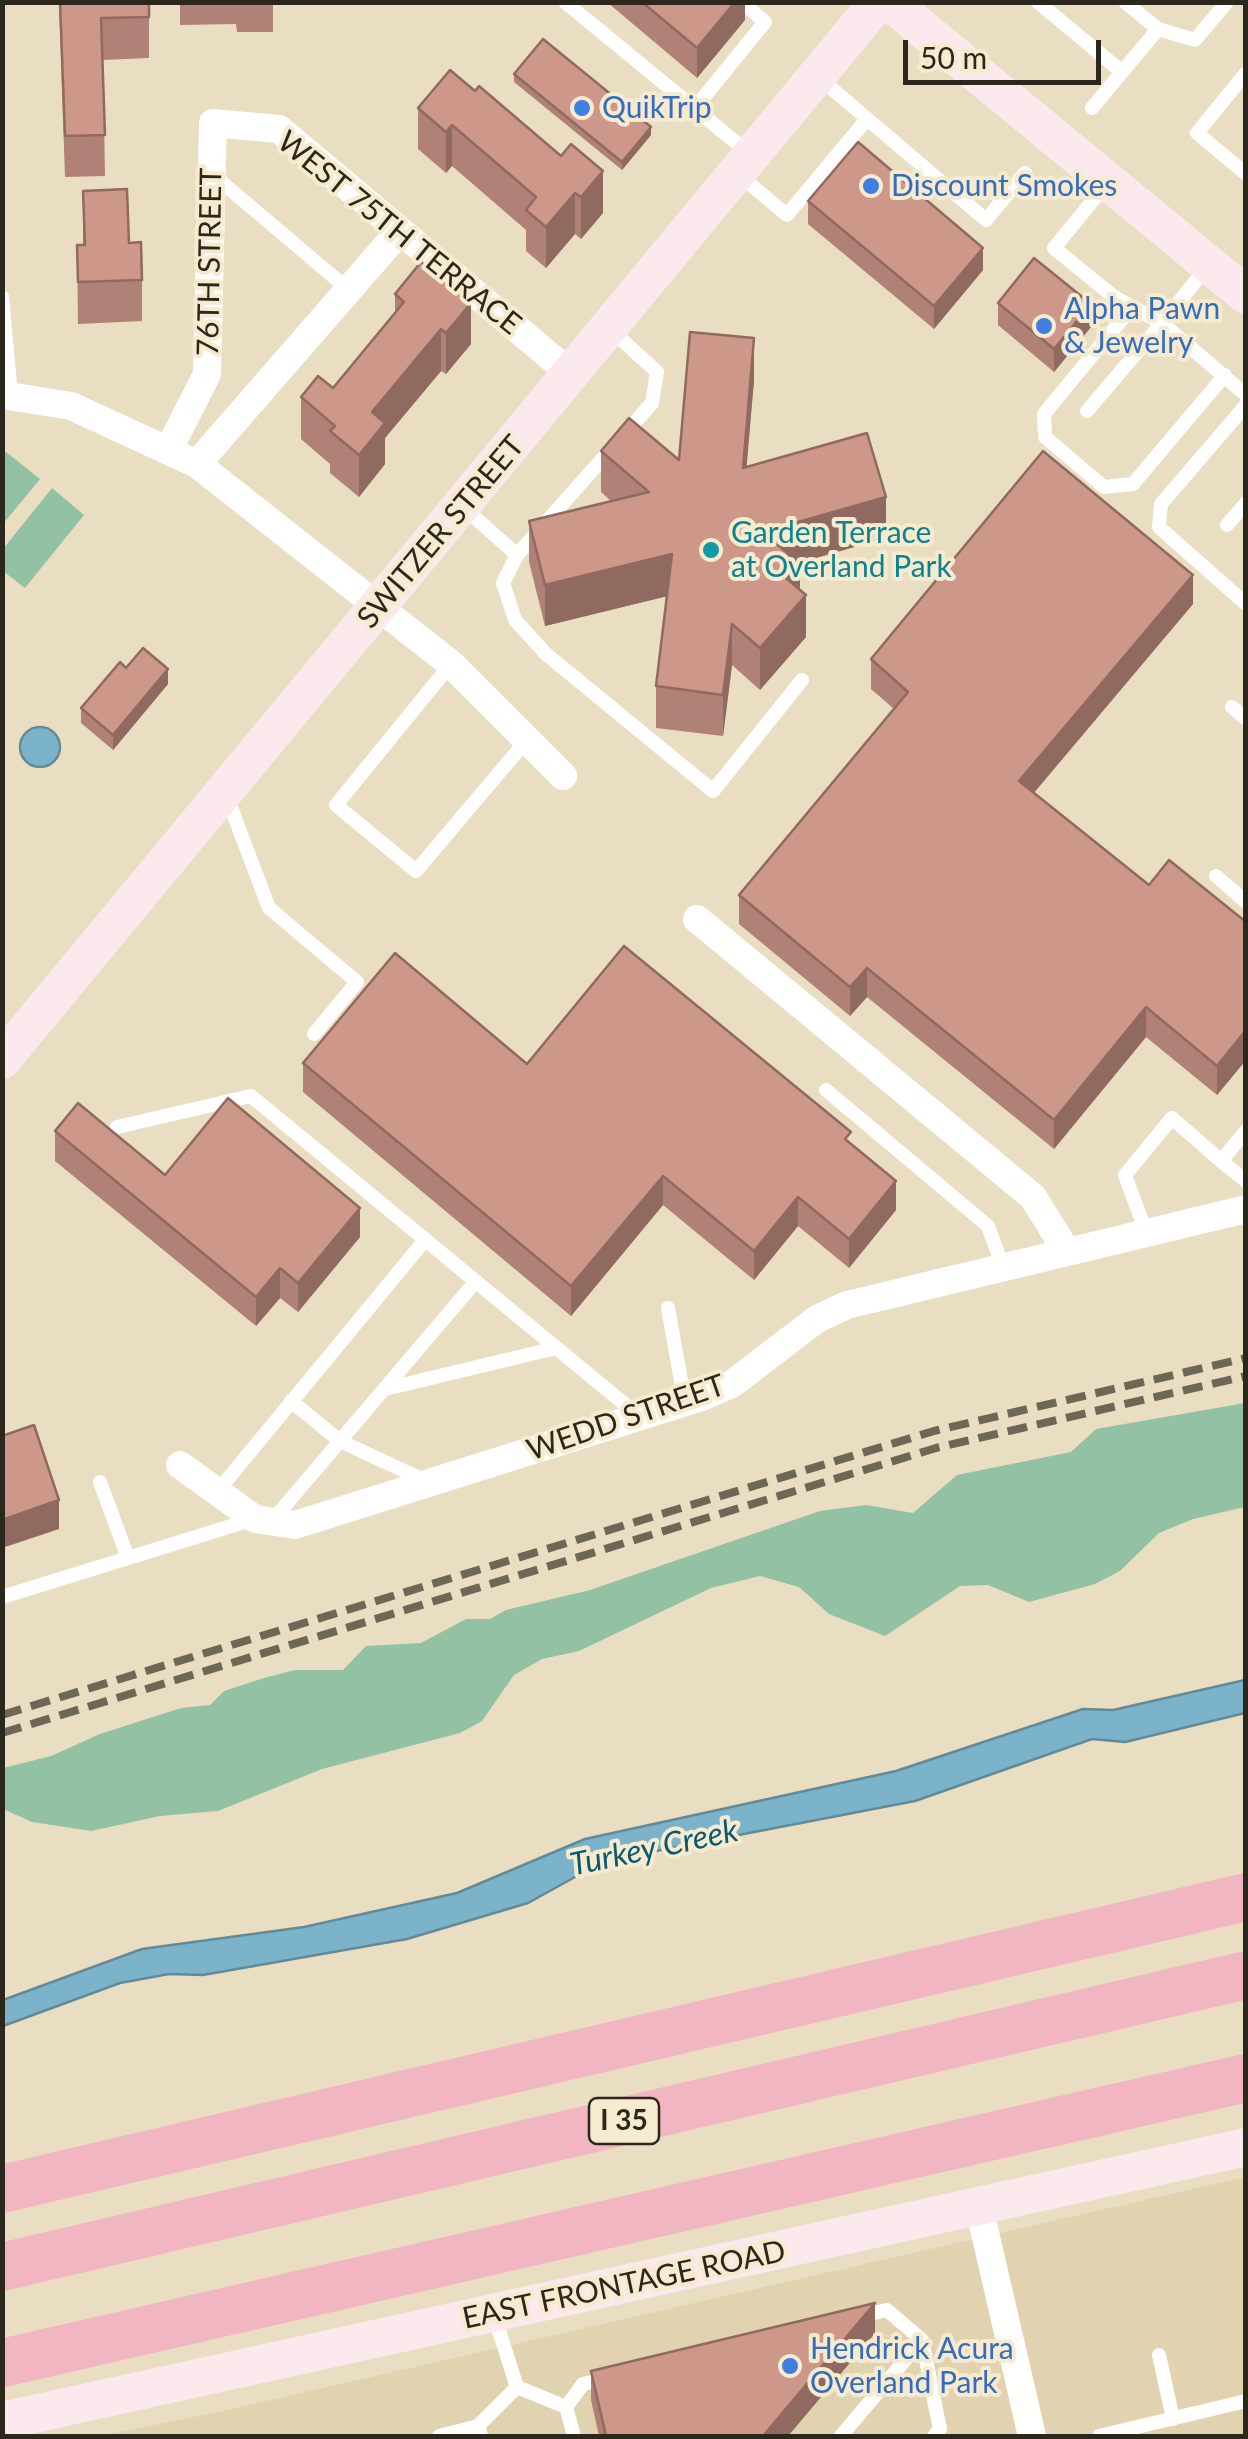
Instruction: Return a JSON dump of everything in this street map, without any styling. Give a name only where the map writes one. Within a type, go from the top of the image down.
[{"type":"highway","points":[[2,2189],[1246,1897]]},
{"type":"highway","name":"I 35","points":[[2,2267],[1246,1975]]},
{"type":"highway","points":[[2,2363],[1246,2078]]},
{"type":"street","name":"SWITZER STREET","points":[[2,1060],[878,2]]},
{"type":"street","points":[[890,2],[1246,295]]},
{"type":"street","name":"76TH STREET","points":[[168,451],[208,374],[213,123]]},
{"type":"street","name":"WEST 75TH TERRACE","points":[[213,123],[280,129],[398,233],[572,374]]},
{"type":"street","points":[[196,464],[398,233]]},
{"type":"street","points":[[7,396],[71,406],[196,464],[451,664],[564,776]]},
{"type":"street","points":[[696,919],[1034,1197],[1067,1252]]},
{"type":"street","name":"WEDD STREET","points":[[263,1520],[308,1521],[686,1403],[732,1384],[817,1320],[847,1305],[1246,1208]]},
{"type":"street","points":[[180,1465],[263,1520]]},
{"type":"street","name":"EAST FRONTAGE ROAD","points":[[21,2424],[1246,2147]]},
{"type":"street","points":[[979,2207],[1032,2436]]},
{"type":"lane","points":[[565,2],[694,109],[787,215],[867,119]]},
{"type":"lane","points":[[694,109],[765,22],[742,2]]},
{"type":"lane","points":[[1038,2],[1122,72]]},
{"type":"lane","points":[[1125,2],[1158,30],[1195,40],[1227,2]]},
{"type":"lane","points":[[1092,108],[1158,30]]},
{"type":"lane","points":[[1246,73],[1197,133],[1246,174]]},
{"type":"lane","points":[[816,76],[986,220],[1024,173]]},
{"type":"lane","points":[[212,174],[349,290]]},
{"type":"lane","points":[[1108,182],[1054,248],[1132,307],[1162,323],[1246,394]]},
{"type":"lane","points":[[1087,412],[1209,265]]},
{"type":"lane","points":[[2,297],[7,396]]},
{"type":"lane","points":[[1132,307],[1044,414],[1045,436],[1104,487],[1133,484],[1225,375]]},
{"type":"lane","points":[[610,328],[657,372],[652,403],[518,555],[504,583],[515,620],[546,654],[713,791],[802,680]]},
{"type":"lane","points":[[1246,404],[1162,504],[1159,527],[1246,604]]},
{"type":"lane","points":[[1227,525],[1246,503]]},
{"type":"lane","points":[[462,506],[518,555]]},
{"type":"lane","points":[[451,664],[336,805],[416,871],[526,741]]},
{"type":"lane","points":[[1232,708],[1246,719]]},
{"type":"lane","points":[[226,792],[269,908],[357,982],[314,1034]]},
{"type":"lane","points":[[1216,876],[1246,902]]},
{"type":"lane","points":[[826,1090],[988,1226],[1003,1267]]},
{"type":"lane","points":[[118,1127],[251,1096],[640,1417]]},
{"type":"lane","points":[[1146,1232],[1125,1174],[1172,1118],[1246,1181]]},
{"type":"lane","points":[[1221,1160],[1246,1131]]},
{"type":"lane","points":[[217,1492],[425,1240]]},
{"type":"lane","points":[[2,1597],[263,1520],[340,1441],[476,1281]]},
{"type":"lane","points":[[668,1308],[686,1403]]},
{"type":"lane","points":[[384,1389],[556,1348]]},
{"type":"lane","points":[[291,1401],[340,1441],[428,1483]]},
{"type":"lane","points":[[100,1482],[128,1558]]},
{"type":"lane","points":[[849,2319],[888,2310],[922,2340],[941,2434]]},
{"type":"lane","points":[[494,2314],[517,2387],[566,2408]]},
{"type":"lane","points":[[841,2436],[922,2340]]},
{"type":"lane","points":[[1159,2354],[1173,2418]]},
{"type":"lane","points":[[566,2408],[583,2384],[621,2375]]},
{"type":"lane","points":[[439,2436],[480,2431],[517,2387]]},
{"type":"lane","points":[[1099,2436],[1246,2401]]},
{"type":"lane","points":[[566,2408],[574,2436]]},
{"type":"shaded area","points":[[1245,2177],[1245,2436],[100,2436],[218,2412]]},
{"type":"green space","points":[[6,452],[40,479],[3,524],[2,456]]},
{"type":"green space","points":[[52,488],[84,515],[25,588],[3,571],[3,549]]},
{"type":"green space","points":[[1245,1403],[1245,1507],[1193,1519],[1159,1533],[1120,1571],[1095,1584],[1029,1602],[988,1585],[960,1586],[885,1636],[829,1614],[799,1587],[760,1576],[711,1588],[579,1651],[542,1659],[514,1675],[482,1721],[460,1733],[322,1769],[218,1811],[160,1816],[91,1831],[32,1822],[3,1809],[3,1768],[51,1756],[100,1734],[181,1708],[210,1705],[224,1691],[295,1670],[343,1670],[366,1646],[421,1643],[466,1619],[490,1619],[506,1610],[590,1590],[820,1511],[866,1505],[913,1513],[957,1475],[1071,1452],[1096,1429]]},
{"type":"water","points":[[40,727],[54,733],[60,747],[54,761],[40,767],[26,761],[20,747],[26,733]]},
{"type":"water","name":"Turkey Creek","points":[[1245,1680],[1245,1713],[1125,1742],[1092,1739],[915,1801],[604,1861],[528,1903],[407,1939],[203,1975],[169,1974],[120,1983],[3,2026],[3,2000],[142,1949],[304,1927],[457,1893],[585,1839],[896,1771],[1083,1709],[1113,1710]]},
{"type":"building","points":[[60,2],[149,2],[149,17],[101,18],[105,135],[65,136]]},
{"type":"building","points":[[642,2],[735,2],[697,48]]},
{"type":"building","name":"QuikTrip","points":[[543,39],[651,127],[622,162],[514,74]]},
{"type":"building","points":[[450,70],[475,91],[479,86],[561,156],[571,144],[603,171],[581,197],[575,193],[546,227],[526,210],[536,197],[452,125],[446,132],[418,108]]},
{"type":"building","points":[[858,142],[983,248],[934,306],[808,201]]},
{"type":"building","points":[[127,189],[129,243],[141,242],[142,280],[78,282],[77,245],[85,245],[83,191]]},
{"type":"building","points":[[1034,258],[1091,304],[1054,349],[998,303]]},
{"type":"building","points":[[421,262],[471,303],[446,333],[441,329],[372,412],[385,423],[359,455],[330,431],[335,426],[301,397],[318,376],[333,388],[404,302],[395,294]]},
{"type":"building","name":"Garden Terrace at Overland Park","points":[[690,332],[754,338],[743,468],[867,433],[886,497],[763,532],[800,564],[787,579],[806,595],[760,648],[732,624],[723,695],[656,686],[672,554],[545,585],[529,521],[649,492],[601,451],[629,418],[679,460]]},
{"type":"building","points":[[1043,451],[1193,575],[1019,781],[1149,885],[1169,860],[1246,922],[1246,1030],[1217,1066],[1146,1007],[1054,1120],[867,968],[850,987],[739,895],[908,692],[871,659]]},
{"type":"building","points":[[143,648],[168,669],[113,735],[81,708],[120,662],[126,668]]},
{"type":"building","points":[[624,946],[851,1132],[845,1139],[896,1181],[849,1239],[798,1197],[754,1251],[663,1176],[571,1286],[303,1063],[395,953],[527,1064]]},
{"type":"building","points":[[228,1098],[360,1208],[298,1283],[280,1268],[256,1297],[55,1131],[78,1103],[165,1175]]},
{"type":"building","points":[[34,1425],[59,1500],[2,1520],[2,1436]]},
{"type":"building","name":"Hendrick Acura Overland Park","points":[[875,2303],[763,2436],[606,2436],[591,2371]]},
{"type":"railway","points":[[2,1715],[934,1431],[1246,1358]]},
{"type":"railway","points":[[2,1733],[936,1448],[1246,1376]]},
{"type":"place","name":"QuikTrip","points":[[582,108]]},
{"type":"place","name":"Discount Smokes","points":[[871,186]]},
{"type":"place","name":"Alpha Pawn & Jewelry","points":[[1044,326]]},
{"type":"place","name":"Garden Terrace at Overland Park","points":[[711,550]]},
{"type":"place","name":"Hendrick Acura Overland Park","points":[[790,2366]]}]
